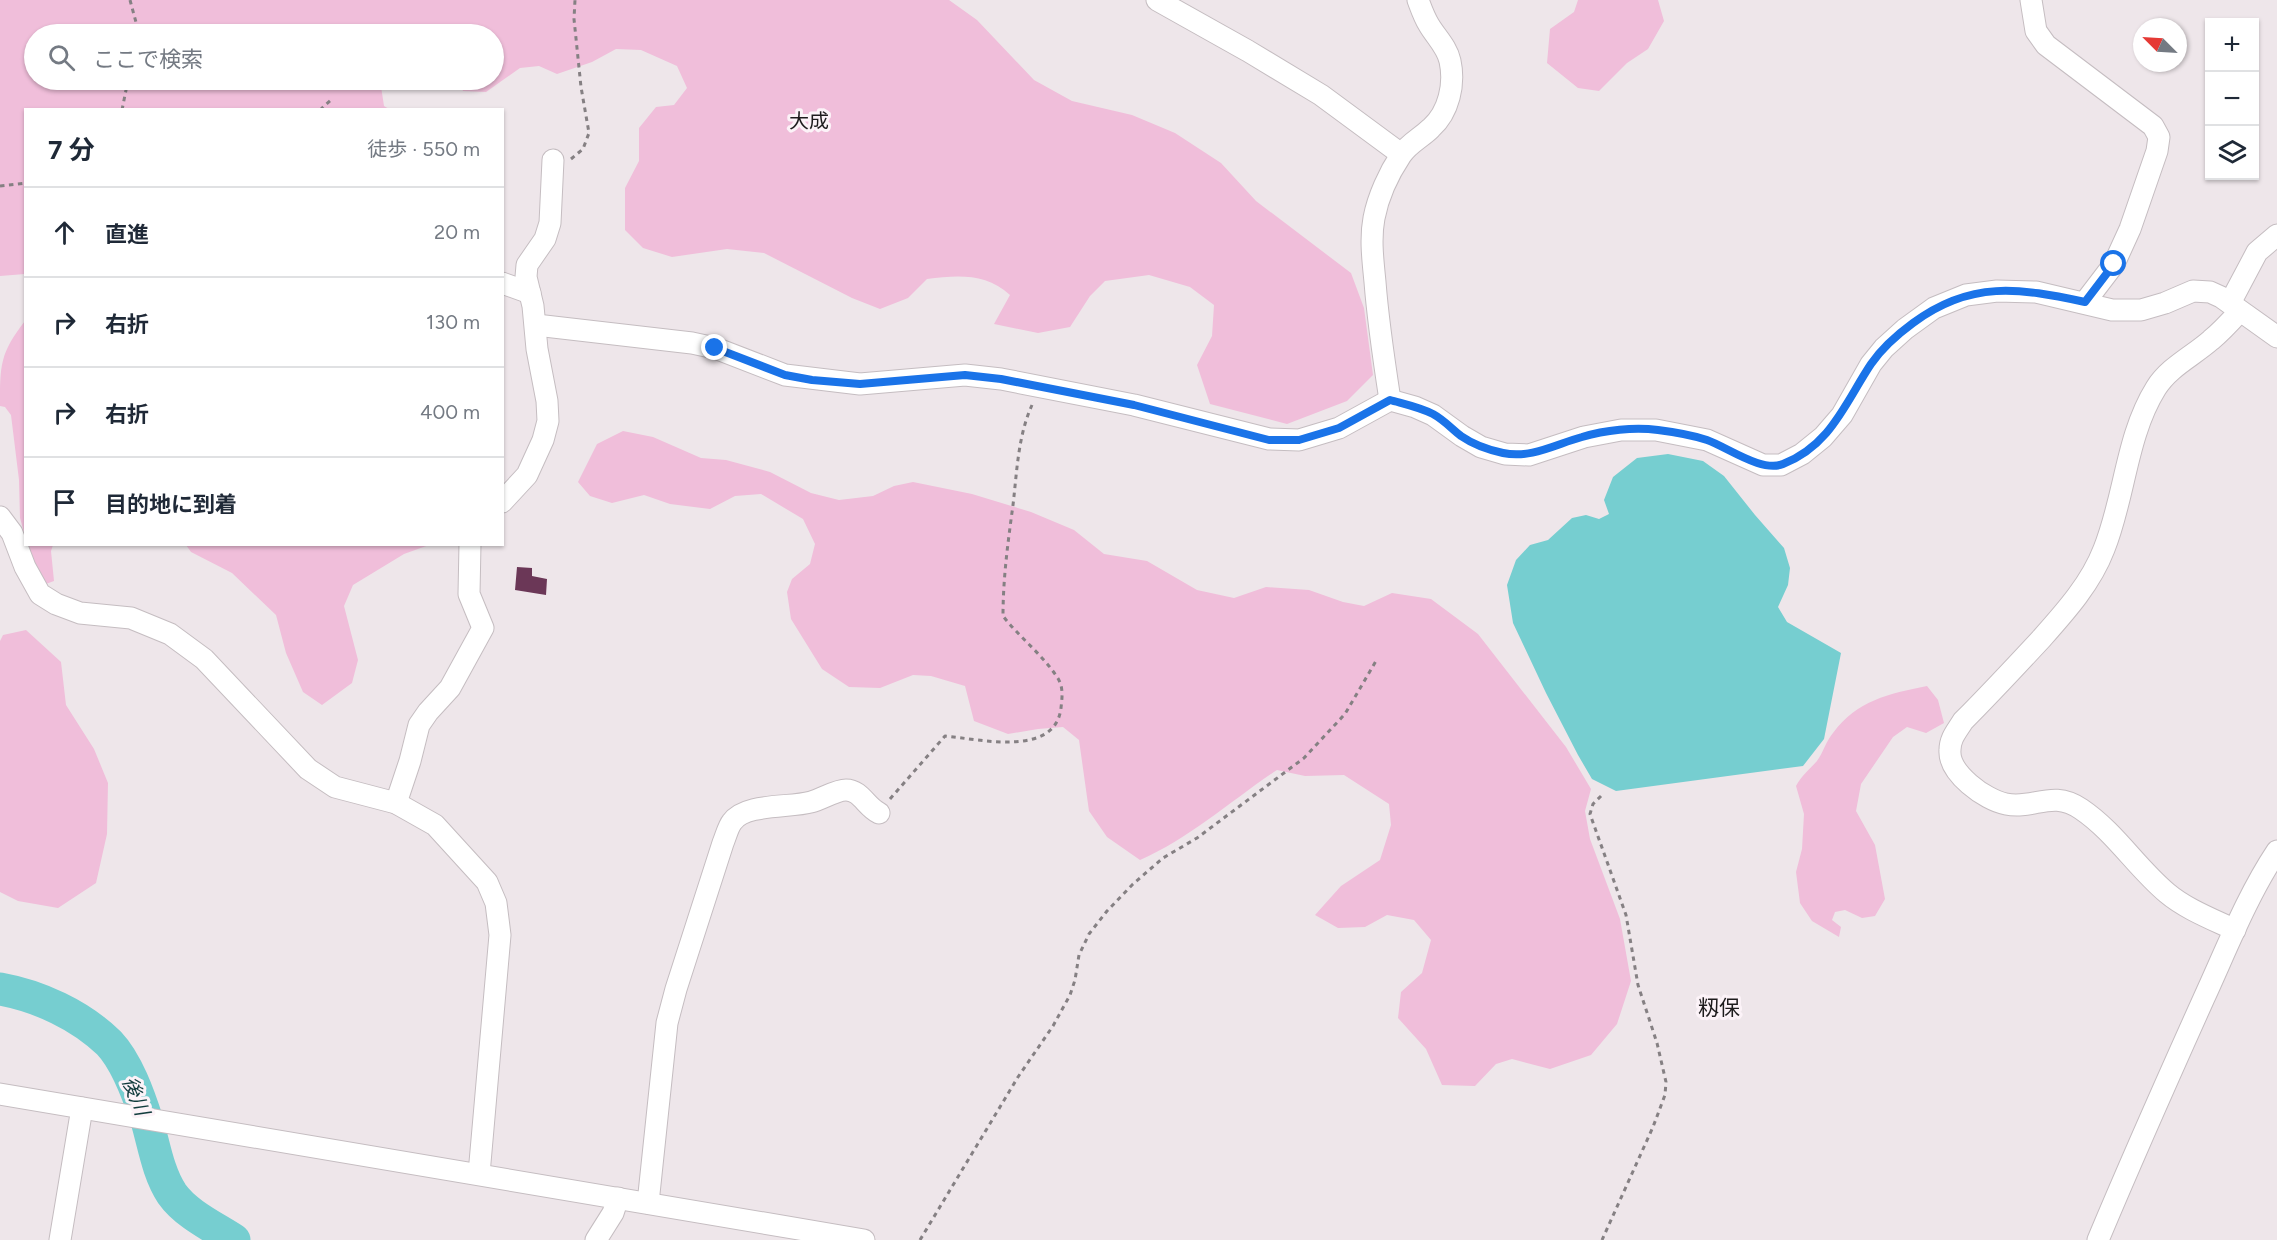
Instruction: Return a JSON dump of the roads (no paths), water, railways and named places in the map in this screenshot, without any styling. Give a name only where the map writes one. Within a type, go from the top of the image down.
[{"type":"street","points":[[1157,0],[1321,95],[1401,154]]},
{"type":"street","points":[[1390,400],[1380,334],[1372,234],[1374,216],[1381,194],[1401,154],[1442,116],[1448,102],[1451,76],[1446,50],[1428,24],[1418,0]]},
{"type":"street","points":[[2031,0],[2036,31],[2046,45],[2153,126],[2159,137],[2157,151],[2130,229],[2114,264],[2085,302]]},
{"type":"street","points":[[504,500],[527,475],[543,440],[548,421],[548,401],[537,350],[536,325],[526,277],[527,265],[545,239],[550,223],[553,160]]},
{"type":"street","points":[[2235,930],[2185,906],[2166,892],[2096,819],[2078,807],[2062,800],[2047,799],[2020,805],[2005,804],[1975,790],[1966,782],[1953,764],[1949,752],[1952,737],[1963,721],[2066,611],[2090,579],[2104,551],[2137,434],[2156,388],[2166,375],[2211,340],[2235,307],[2258,252],[2277,235]]},
{"type":"street","points":[[504,284],[530,293]]},
{"type":"street","points":[[536,325],[692,343],[715,348],[785,375],[812,380],[860,384],[965,375],[1001,379],[1134,405],[1269,440],[1299,440],[1339,428],[1390,400],[1433,414],[1461,436],[1481,447],[1505,454],[1529,455],[1584,436],[1621,430],[1656,430],[1707,440],[1763,465],[1781,465],[1823,437],[1842,415],[1871,364],[1884,348],[1934,308],[1966,295],[1996,291],[2036,292],[2112,310],[2141,310],[2193,291],[2210,292],[2277,337]]},
{"type":"street","points":[[0,517],[12,533],[25,567],[40,594],[57,604],[81,613],[131,618],[170,634],[204,659],[309,769],[335,786],[396,803],[435,825],[487,882],[496,903],[500,935],[479,1174]]},
{"type":"street","points":[[396,803],[419,725],[450,688],[483,628],[469,594],[470,546]]},
{"type":"street","points":[[648,1203],[667,1023],[720,854],[733,820],[753,808],[776,808],[810,802],[846,790],[860,795],[869,808],[879,813]]},
{"type":"street","points":[[2098,1240],[2235,930],[2263,872],[2277,851]]},
{"type":"street","points":[[0,1094],[864,1240]]},
{"type":"street","points":[[60,1240],[82,1108]]},
{"type":"street","points":[[596,1240],[613,1212],[618,1198]]},
{"type":"water","points":[[1668,454],[1703,461],[1724,476],[1784,548],[1790,568],[1788,585],[1778,607],[1787,622],[1841,653],[1824,739],[1803,766],[1616,791],[1592,779],[1578,755],[1513,623],[1507,585],[1516,560],[1530,545],[1548,540],[1572,518],[1586,515],[1599,519],[1609,514],[1604,500],[1613,477],[1637,458]]},
{"type":"waterway","name":"後川","points":[[0,989],[29,996],[58,1008],[72,1015],[109,1043],[127,1069],[136,1090],[160,1168],[172,1194],[192,1214],[234,1240]]},
{"type":"district","name":"大成","points":[[809,121]]},
{"type":"district","name":"籾保","points":[[1719,1007]]}]
